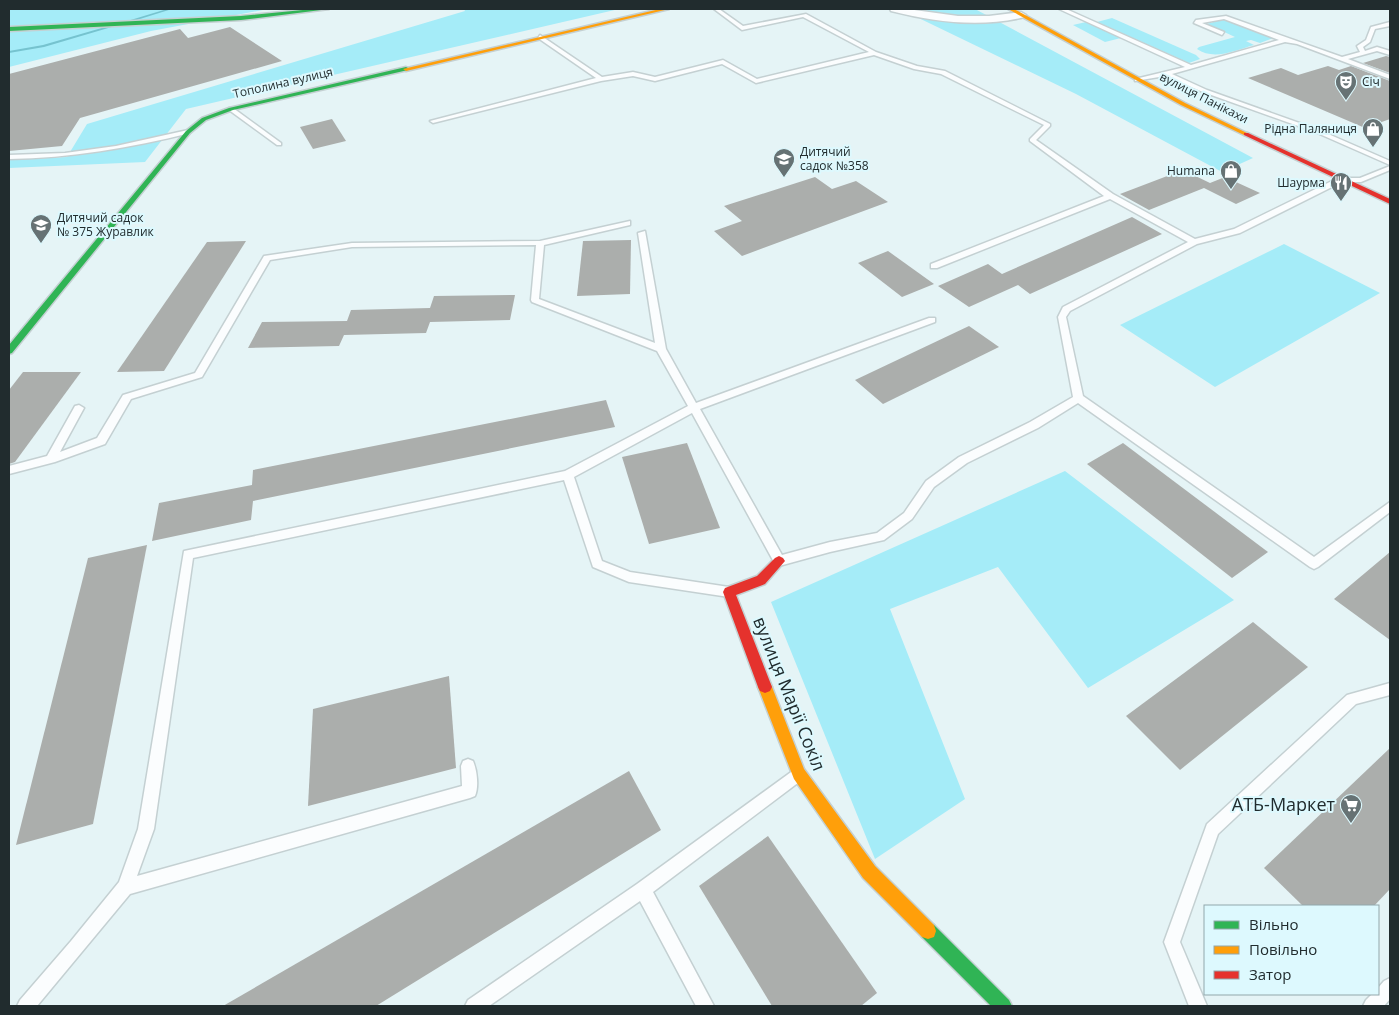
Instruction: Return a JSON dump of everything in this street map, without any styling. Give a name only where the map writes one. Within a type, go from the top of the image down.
[{"type":"street","points":[[9,23],[311,9]]},
{"type":"street","points":[[9,29],[214,20],[326,9]]},
{"type":"street","name":"Тополина вулиця","points":[[9,350],[188,132],[204,119],[232,109],[666,9]]},
{"type":"street","points":[[895,9],[943,18],[997,19],[1021,15]]},
{"type":"street","name":"вулиця Панікахи","points":[[1011,9],[1137,80],[1230,127],[1390,202]]},
{"type":"street","points":[[729,592],[761,580],[780,561]]},
{"type":"street","name":"вулиця Марії Сокіл","points":[[729,592],[798,774],[869,872],[1003,1006]]},
{"type":"lane","points":[[716,9],[742,28],[804,15],[874,53],[916,68],[943,72],[1048,125],[1032,140],[1110,196],[1194,242]]},
{"type":"lane","points":[[1062,9],[1190,67]]},
{"type":"lane","points":[[1222,33],[1196,22],[1224,17],[1390,77]]},
{"type":"lane","points":[[1363,52],[1360,46],[1368,41],[1373,28],[1390,24]]},
{"type":"lane","points":[[540,37],[601,80]]},
{"type":"lane","points":[[1137,80],[1166,74],[1285,40]]},
{"type":"lane","points":[[1342,59],[1377,49],[1390,54]]},
{"type":"lane","points":[[433,121],[633,74],[655,79],[723,62],[756,81],[874,53]]},
{"type":"lane","points":[[1342,59],[1348,68],[1390,84]]},
{"type":"lane","points":[[1166,74],[1205,91],[1276,116],[1390,163]]},
{"type":"lane","points":[[232,109],[279,144]]},
{"type":"lane","points":[[9,157],[65,155],[116,148],[188,132]]},
{"type":"lane","points":[[1390,168],[1361,180],[1341,180],[1237,231],[1194,242],[1066,309],[1062,317],[1078,398],[1314,564],[1390,506]]},
{"type":"lane","points":[[934,266],[1110,196]]},
{"type":"lane","points":[[9,470],[51,460],[101,441],[127,397],[199,375],[267,258],[352,245],[540,242],[627,223]]},
{"type":"lane","points":[[642,233],[661,349],[780,561],[830,547],[880,538],[908,516],[930,484],[956,465],[1034,425],[1078,398]]},
{"type":"lane","points":[[540,242],[535,300],[661,349]]},
{"type":"lane","points":[[26,1006],[125,887],[146,829],[188,554],[568,475],[693,408],[932,320]]},
{"type":"lane","points":[[51,460],[79,408]]},
{"type":"lane","points":[[568,475],[597,564],[629,577],[729,592]]},
{"type":"lane","points":[[1198,1006],[1172,942],[1212,829],[1352,699],[1390,689]]},
{"type":"lane","points":[[125,887],[470,791],[468,766]]},
{"type":"lane","points":[[474,1006],[643,890],[798,774]]},
{"type":"lane","points":[[643,890],[705,1006]]},
{"type":"lane","points":[[1372,1006],[1390,987]]},
{"type":"shaded area","points":[[9,9],[268,9],[151,31],[9,67]]},
{"type":"shaded area","points":[[464,9],[619,9],[186,109],[145,162],[9,168],[9,160],[67,157],[87,124],[465,11]]},
{"type":"shaded area","points":[[900,9],[975,9],[1253,158],[1222,172],[1076,94]]},
{"type":"shaded area","points":[[1112,18],[1196,55],[1200,59],[1189,63],[1097,22]]},
{"type":"shaded area","points":[[1228,20],[1273,38],[1260,43],[1251,40],[1246,41],[1254,45],[1233,52],[1211,54],[1197,49],[1235,37],[1207,24]]},
{"type":"shaded area","points":[[1086,22],[1121,38],[1105,42],[1073,25]]},
{"type":"shaded area","points":[[1284,244],[1380,293],[1215,387],[1120,325]]},
{"type":"shaded area","points":[[1065,471],[1234,600],[1088,688],[998,567],[890,609],[965,799],[875,859],[771,602]]},
{"type":"building","points":[[230,27],[282,61],[80,118],[62,146],[9,151],[9,74],[180,29],[188,38]]},
{"type":"building","points":[[1386,56],[1390,57],[1390,73],[1363,63]]},
{"type":"building","name":"Січ","points":[[1328,66],[1339,70],[1351,66],[1390,81],[1390,119],[1365,128],[1248,78],[1281,68],[1298,75]]},
{"type":"building","points":[[332,119],[346,141],[313,149],[300,127]]},
{"type":"building","points":[[1183,170],[1210,183],[1225,177],[1260,193],[1236,204],[1204,188],[1149,210],[1120,194]]},
{"type":"building","points":[[815,177],[832,189],[856,181],[888,202],[742,256],[714,231],[742,221],[724,206]]},
{"type":"building","points":[[1132,217],[1162,234],[1030,294],[1018,285],[969,307],[938,286],[988,264],[1002,274]]},
{"type":"building","points":[[631,240],[630,294],[577,296],[583,241]]},
{"type":"building","points":[[246,241],[164,371],[117,372],[207,242]]},
{"type":"building","points":[[888,251],[934,284],[902,297],[858,263]]},
{"type":"building","points":[[515,295],[510,320],[430,322],[426,333],[344,335],[339,346],[248,348],[262,322],[347,321],[351,310],[430,308],[434,296]]},
{"type":"building","points":[[969,326],[999,347],[883,404],[855,380]]},
{"type":"building","points":[[23,372],[81,372],[15,462],[9,464],[9,390]]},
{"type":"building","points":[[606,400],[615,427],[253,501],[251,520],[152,541],[159,503],[252,485],[253,470]]},
{"type":"building","points":[[687,443],[720,528],[649,544],[622,457]]},
{"type":"building","points":[[1123,443],[1268,552],[1232,578],[1087,464]]},
{"type":"building","points":[[147,545],[93,824],[16,845],[88,558]]},
{"type":"building","points":[[1390,552],[1390,640],[1334,599]]},
{"type":"building","points":[[1253,622],[1308,667],[1180,770],[1126,716]]},
{"type":"building","points":[[449,676],[456,768],[308,806],[313,709]]},
{"type":"building","name":"АТБ-Маркет","points":[[1390,748],[1390,889],[1375,905],[1302,905],[1264,868]]},
{"type":"building","points":[[629,771],[661,830],[376,1006],[223,1006]]},
{"type":"building","points":[[768,836],[877,993],[861,1006],[772,1006],[699,886]]},
{"type":"waterway","points":[[126,22],[170,9]]},
{"type":"waterway","points":[[9,52],[43,46],[113,26]]},
{"type":"traffic: fast","points":[[9,29],[241,18],[326,9]]},
{"type":"traffic: fast","points":[[9,351],[188,132],[204,119],[231,109],[406,69]]},
{"type":"traffic: fast","points":[[928,931],[1003,1006]]},
{"type":"traffic: slow","points":[[406,69],[666,9]]},
{"type":"traffic: slow","points":[[1011,9],[1183,104],[1246,134]]},
{"type":"traffic: slow","points":[[765,687],[799,774],[869,872],[928,931]]},
{"type":"traffic: jam","points":[[1246,134],[1390,202]]},
{"type":"traffic: jam","points":[[765,687],[729,592],[761,580],[779,561]]},
{"type":"place","name":"Січ","points":[[1346,101]]},
{"type":"place","name":"Рідна Паляниця","points":[[1373,148]]},
{"type":"place","name":"Дитячий садок №358","points":[[784,178]]},
{"type":"place","name":"Humana","points":[[1231,190]]},
{"type":"place","name":"Шаурма","points":[[1341,202]]},
{"type":"place","name":"Дитячий садок № 375 Журавлик","points":[[41,244]]},
{"type":"place","name":"АТБ-Маркет","points":[[1351,824]]}]
